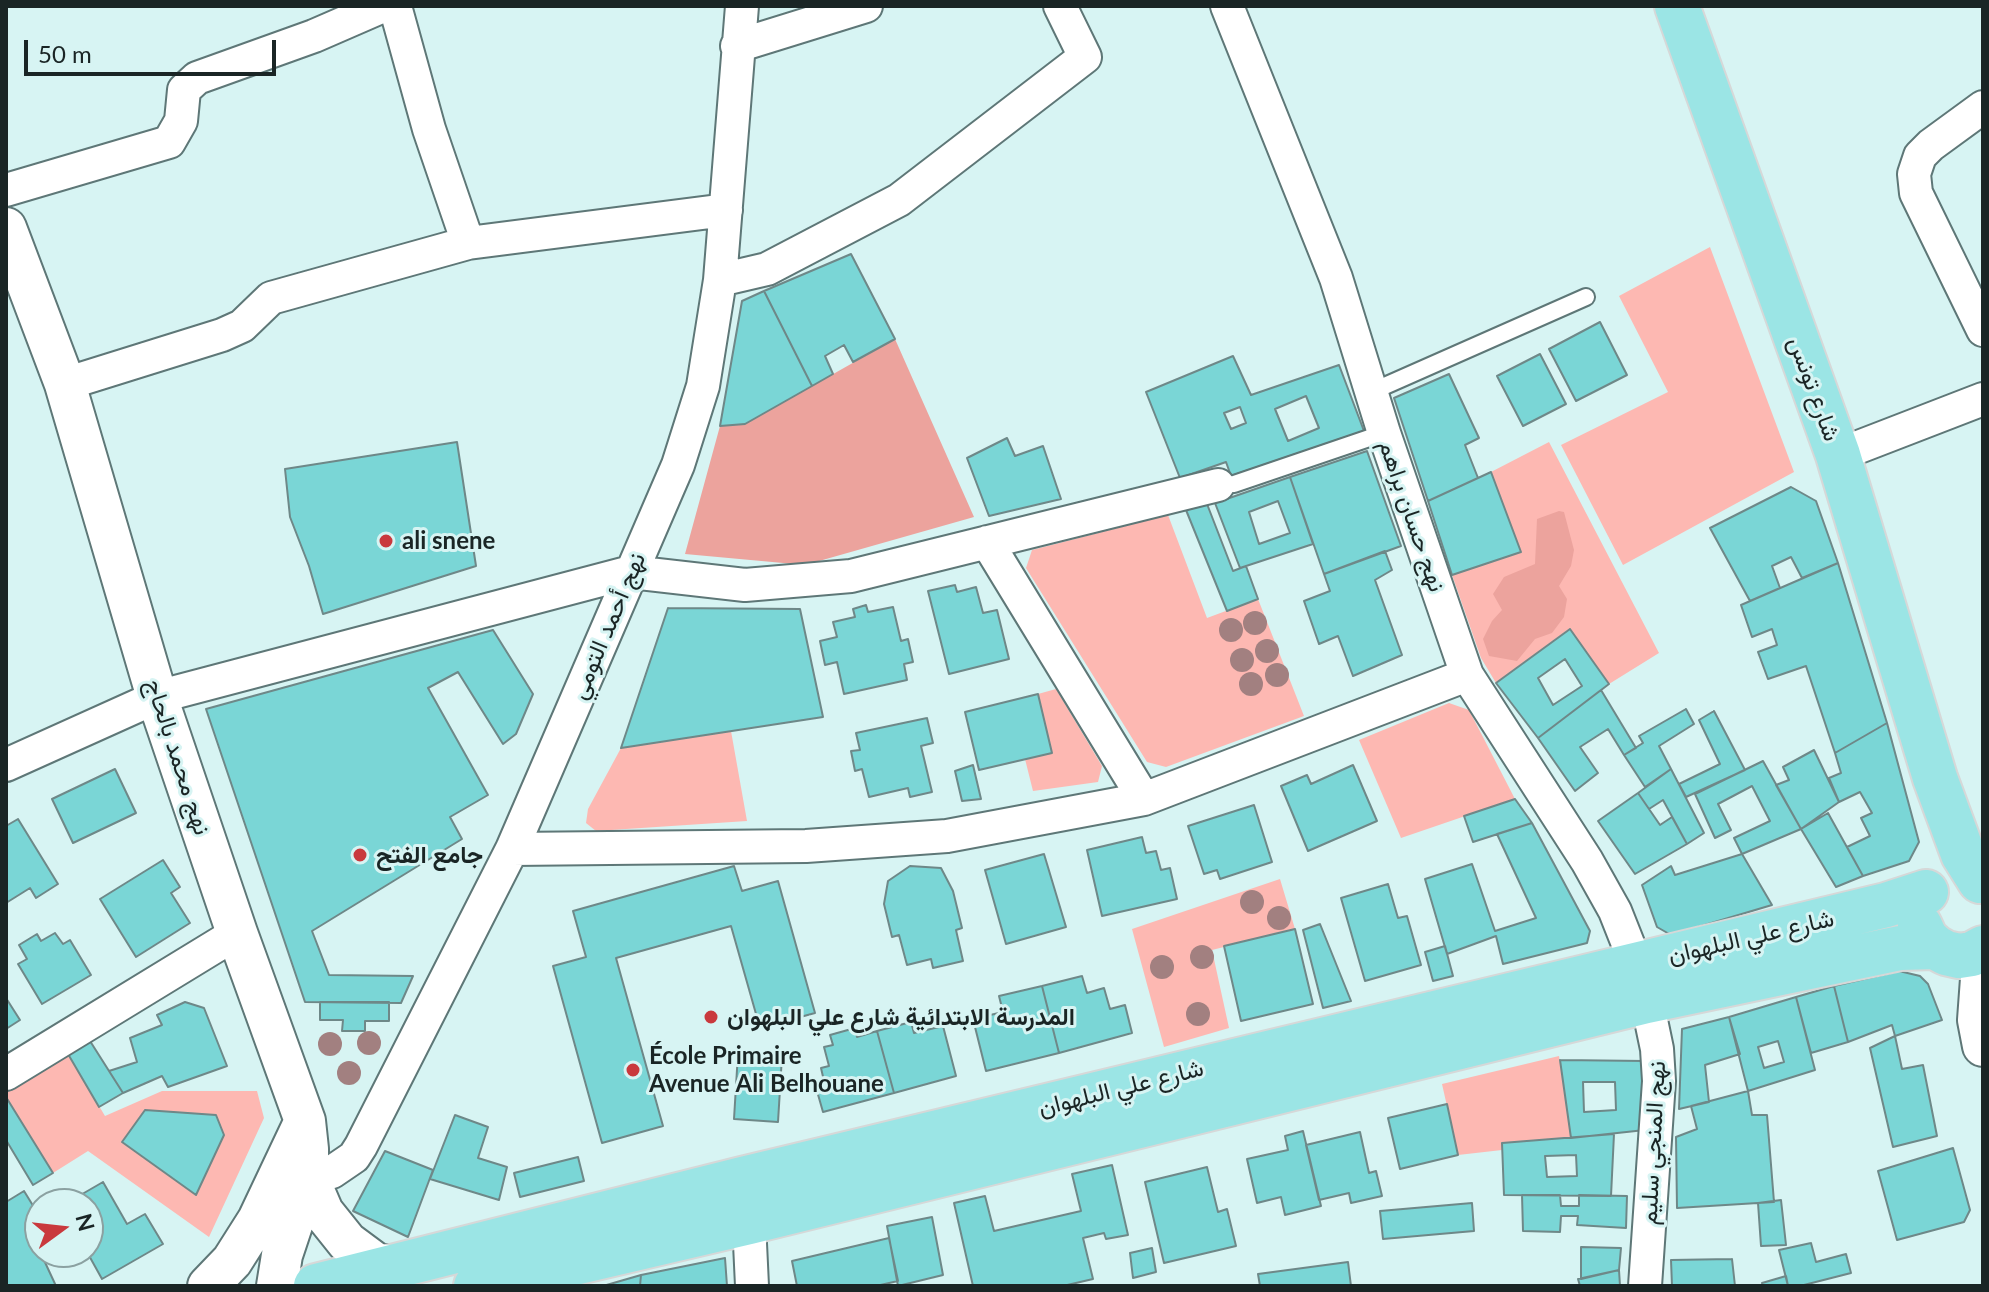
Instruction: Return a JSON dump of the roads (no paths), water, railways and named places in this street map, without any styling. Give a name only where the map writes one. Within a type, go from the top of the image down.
[{"type":"main road","name":"شارع تونس","points":[[1677,6],[1838,455],[1935,778],[1963,854],[1981,882]]},
{"type":"main road","name":"شارع تونس","points":[[1935,778],[1940,852],[1919,915],[1926,939],[1962,950]]},
{"type":"main road","name":"شارع علي البلهوان","points":[[476,1286],[749,1222],[1642,983],[1886,905],[1928,890],[1948,876],[1969,876],[1981,882]]},
{"type":"main road","name":"شارع علي البلهوان","points":[[316,1286],[742,1179],[1642,983],[1900,948],[1962,950]]},
{"type":"street","points":[[6,190],[169,142],[181,121],[184,90],[197,78],[314,36],[383,6]]},
{"type":"street","points":[[395,6],[429,129],[468,243]]},
{"type":"street","name":"نهج أحمد التومي","points":[[308,1177],[332,1172],[354,1157],[361,1146],[512,849],[678,465],[703,386],[720,280],[742,6]]},
{"type":"street","points":[[737,46],[866,6]]},
{"type":"street","points":[[720,280],[767,269],[899,200],[1085,57],[1060,6]]},
{"type":"street","name":"نهج حسان براهم","points":[[1227,6],[1336,278],[1384,433],[1467,675],[1587,861],[1615,911],[1642,983]]},
{"type":"street","points":[[1983,107],[1931,145],[1920,156],[1914,174],[1916,193],[1983,330]]},
{"type":"street","points":[[65,384],[222,335],[242,326],[271,298],[468,243],[726,210]]},
{"type":"street","name":"نهج محمد بالحاج","points":[[6,228],[65,384],[157,697],[305,1121],[308,1177],[282,1255],[277,1286]]},
{"type":"street","points":[[1838,455],[1983,399]]},
{"type":"street","points":[[6,765],[157,697],[631,572],[745,585],[851,576],[1218,485]]},
{"type":"street","points":[[987,542],[1144,799]]},
{"type":"street","points":[[512,849],[806,846],[947,836],[1144,799],[1467,675]]},
{"type":"street","points":[[6,1074],[237,933]]},
{"type":"street","points":[[1962,950],[1981,1033]]},
{"type":"street","name":"نهج المنجي سليم","points":[[1642,983],[1657,1049],[1659,1081],[1645,1286]]},
{"type":"street","points":[[208,1286],[232,1261],[258,1220],[305,1121]]},
{"type":"street","points":[[308,1177],[323,1212],[347,1242],[378,1265],[403,1265]]},
{"type":"street","points":[[749,1222],[752,1286]]},
{"type":"lane","points":[[1371,392],[1586,297]]},
{"type":"lane","points":[[1218,485],[1234,484],[1384,433]]},
{"type":"place","name":"ali snene","points":[[386,541]]},
{"type":"place","name":"جامع الفتح","points":[[360,855]]},
{"type":"place","name":"المدرسة الابتدائية شارع علي البلهوان","points":[[711,1017]]},
{"type":"place","name":"École Primaire Avenue Ali Belhouane","points":[[633,1070]]}]
